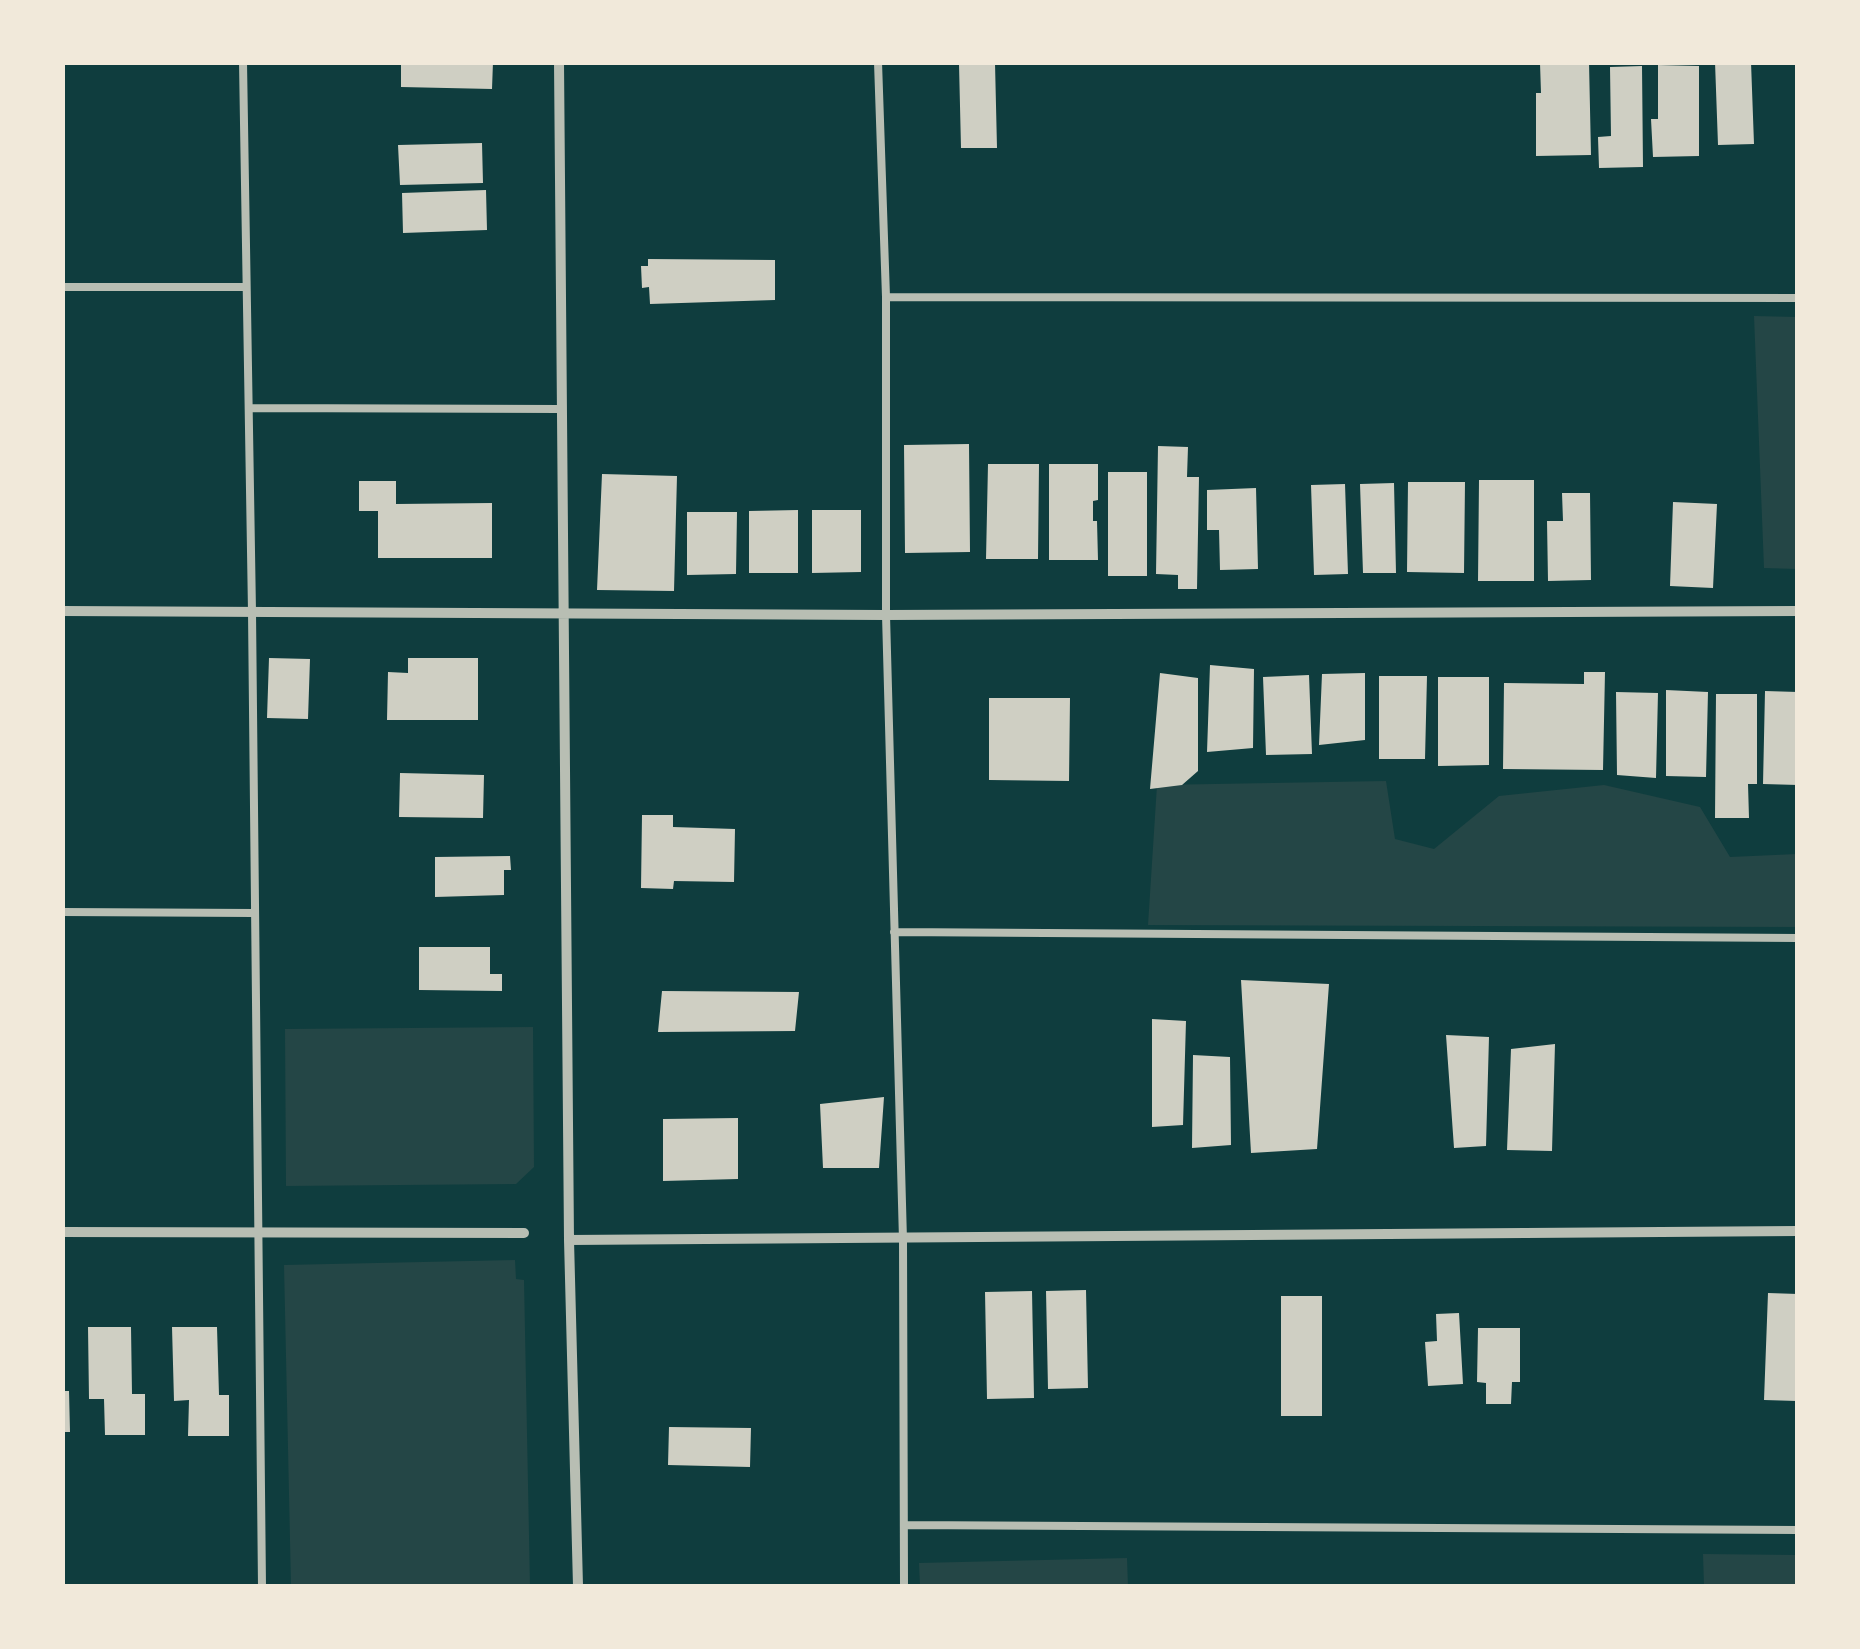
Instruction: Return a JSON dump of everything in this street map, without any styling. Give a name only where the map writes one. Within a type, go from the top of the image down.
[{"type":"street","points":[[559,62],[569,1240],[578,1586]]},
{"type":"street","points":[[62,611],[886,615],[1798,612]]},
{"type":"street","points":[[62,1232],[524,1233]]},
{"type":"street","points":[[569,1240],[1798,1232]]},
{"type":"lane","points":[[242,62],[262,1586]]},
{"type":"lane","points":[[878,62],[886,296],[886,615],[903,1240],[904,1586]]},
{"type":"lane","points":[[62,287],[246,286]]},
{"type":"lane","points":[[886,296],[1798,298]]},
{"type":"lane","points":[[249,408],[560,409]]},
{"type":"lane","points":[[62,912],[254,913]]},
{"type":"lane","points":[[894,932],[1798,938]]},
{"type":"lane","points":[[904,1526],[1798,1530]]},
{"type":"shaded area","points":[[1754,316],[1797,317],[1797,569],[1764,568]]},
{"type":"shaded area","points":[[1386,781],[1395,839],[1434,849],[1499,796],[1604,785],[1700,807],[1730,857],[1797,854],[1797,927],[1148,925],[1157,785]]},
{"type":"shaded area","points":[[533,1027],[534,1167],[516,1184],[286,1186],[285,1029]]},
{"type":"shaded area","points":[[515,1260],[516,1279],[524,1280],[530,1586],[291,1586],[284,1265]]},
{"type":"shaded area","points":[[1703,1554],[1797,1555],[1797,1586],[1704,1586]]},
{"type":"shaded area","points":[[1127,1558],[1128,1586],[920,1586],[919,1563]]},
{"type":"building","points":[[401,62],[493,62],[492,89],[401,87]]},
{"type":"building","points":[[1589,62],[1591,155],[1536,156],[1540,63]]},
{"type":"building","points":[[1715,62],[1751,62],[1754,144],[1718,145]]},
{"type":"building","points":[[995,63],[997,148],[961,148],[959,64]]},
{"type":"building","points":[[1658,65],[1699,66],[1699,156],[1653,157],[1651,119],[1658,119]]},
{"type":"building","points":[[1642,66],[1643,167],[1599,168],[1598,137],[1611,136],[1610,67]]},
{"type":"building","points":[[482,143],[483,183],[400,185],[398,145]]},
{"type":"building","points":[[486,190],[487,230],[403,233],[402,193]]},
{"type":"building","points":[[648,259],[775,260],[775,300],[650,304],[649,287],[642,288],[641,266],[648,266]]},
{"type":"building","points":[[969,444],[970,552],[905,553],[904,445]]},
{"type":"building","points":[[1158,446],[1188,447],[1187,477],[1199,477],[1197,589],[1178,589],[1178,575],[1156,574]]},
{"type":"building","points":[[988,464],[1039,464],[1038,559],[986,559]]},
{"type":"building","points":[[1049,464],[1098,464],[1098,500],[1093,501],[1093,521],[1097,521],[1098,560],[1049,560]]},
{"type":"building","points":[[1108,472],[1147,472],[1147,576],[1108,576]]},
{"type":"building","points":[[602,474],[677,476],[674,591],[597,590]]},
{"type":"building","points":[[1479,480],[1534,480],[1534,581],[1478,581]]},
{"type":"building","points":[[359,481],[396,481],[396,504],[492,503],[492,558],[378,558],[378,511],[359,511]]},
{"type":"building","points":[[1408,482],[1465,482],[1464,573],[1407,572]]},
{"type":"building","points":[[1394,483],[1396,573],[1363,573],[1360,484]]},
{"type":"building","points":[[1345,484],[1348,574],[1314,575],[1311,485]]},
{"type":"building","points":[[1256,488],[1258,569],[1220,570],[1219,530],[1207,530],[1207,490]]},
{"type":"building","points":[[1562,493],[1590,493],[1591,580],[1548,581],[1547,521],[1563,521]]},
{"type":"building","points":[[1673,502],[1717,504],[1713,588],[1670,586]]},
{"type":"building","points":[[798,510],[798,573],[749,573],[749,511]]},
{"type":"building","points":[[812,510],[861,510],[861,572],[812,573]]},
{"type":"building","points":[[687,512],[737,512],[736,574],[687,575]]},
{"type":"building","points":[[269,658],[310,659],[308,719],[267,718]]},
{"type":"building","points":[[408,658],[478,658],[478,720],[387,720],[388,672],[408,673]]},
{"type":"building","points":[[1210,665],[1254,669],[1253,748],[1207,752]]},
{"type":"building","points":[[1584,672],[1605,672],[1603,770],[1503,769],[1504,683],[1584,684]]},
{"type":"building","points":[[1160,673],[1198,678],[1198,771],[1182,785],[1150,789]]},
{"type":"building","points":[[1365,673],[1365,740],[1319,745],[1322,674]]},
{"type":"building","points":[[1309,675],[1312,754],[1266,755],[1263,677]]},
{"type":"building","points":[[1379,676],[1427,676],[1425,759],[1379,759]]},
{"type":"building","points":[[1438,677],[1489,677],[1489,765],[1438,766]]},
{"type":"building","points":[[1666,690],[1708,692],[1706,777],[1666,776]]},
{"type":"building","points":[[1765,691],[1798,692],[1798,785],[1763,784]]},
{"type":"building","points":[[1616,692],[1658,693],[1656,778],[1617,775]]},
{"type":"building","points":[[1716,694],[1757,694],[1757,784],[1748,784],[1749,818],[1715,818]]},
{"type":"building","points":[[989,698],[1070,698],[1069,781],[989,780]]},
{"type":"building","points":[[400,773],[484,775],[483,818],[399,817]]},
{"type":"building","points":[[642,815],[673,815],[673,827],[735,829],[734,882],[674,881],[673,889],[641,888]]},
{"type":"building","points":[[510,856],[511,870],[504,870],[504,895],[435,897],[435,857]]},
{"type":"building","points":[[419,947],[490,947],[490,974],[502,974],[502,991],[419,990]]},
{"type":"building","points":[[1241,980],[1329,984],[1317,1149],[1251,1153]]},
{"type":"building","points":[[662,991],[799,992],[795,1031],[658,1032]]},
{"type":"building","points":[[1152,1019],[1186,1021],[1183,1125],[1152,1127]]},
{"type":"building","points":[[1446,1035],[1489,1037],[1486,1146],[1454,1148]]},
{"type":"building","points":[[1555,1044],[1552,1151],[1507,1150],[1511,1049]]},
{"type":"building","points":[[1193,1055],[1230,1057],[1231,1145],[1192,1148]]},
{"type":"building","points":[[884,1097],[879,1168],[823,1168],[820,1104]]},
{"type":"building","points":[[738,1118],[738,1179],[663,1181],[663,1119]]},
{"type":"building","points":[[1086,1290],[1088,1388],[1048,1389],[1046,1291]]},
{"type":"building","points":[[1032,1291],[1034,1398],[987,1399],[985,1292]]},
{"type":"building","points":[[1768,1293],[1798,1294],[1797,1401],[1764,1400]]},
{"type":"building","points":[[1281,1296],[1322,1296],[1322,1416],[1281,1416]]},
{"type":"building","points":[[1459,1313],[1463,1384],[1428,1386],[1425,1342],[1437,1341],[1436,1314]]},
{"type":"building","points":[[88,1327],[131,1327],[132,1394],[145,1394],[145,1435],[105,1435],[104,1399],[89,1399]]},
{"type":"building","points":[[172,1327],[217,1327],[219,1395],[229,1395],[229,1436],[188,1436],[189,1400],[174,1401]]},
{"type":"building","points":[[1478,1328],[1520,1328],[1520,1382],[1512,1382],[1511,1404],[1486,1404],[1486,1383],[1477,1382]]},
{"type":"building","points":[[62,1391],[69,1391],[70,1432],[62,1432]]},
{"type":"building","points":[[669,1427],[751,1428],[750,1467],[668,1465]]}]
